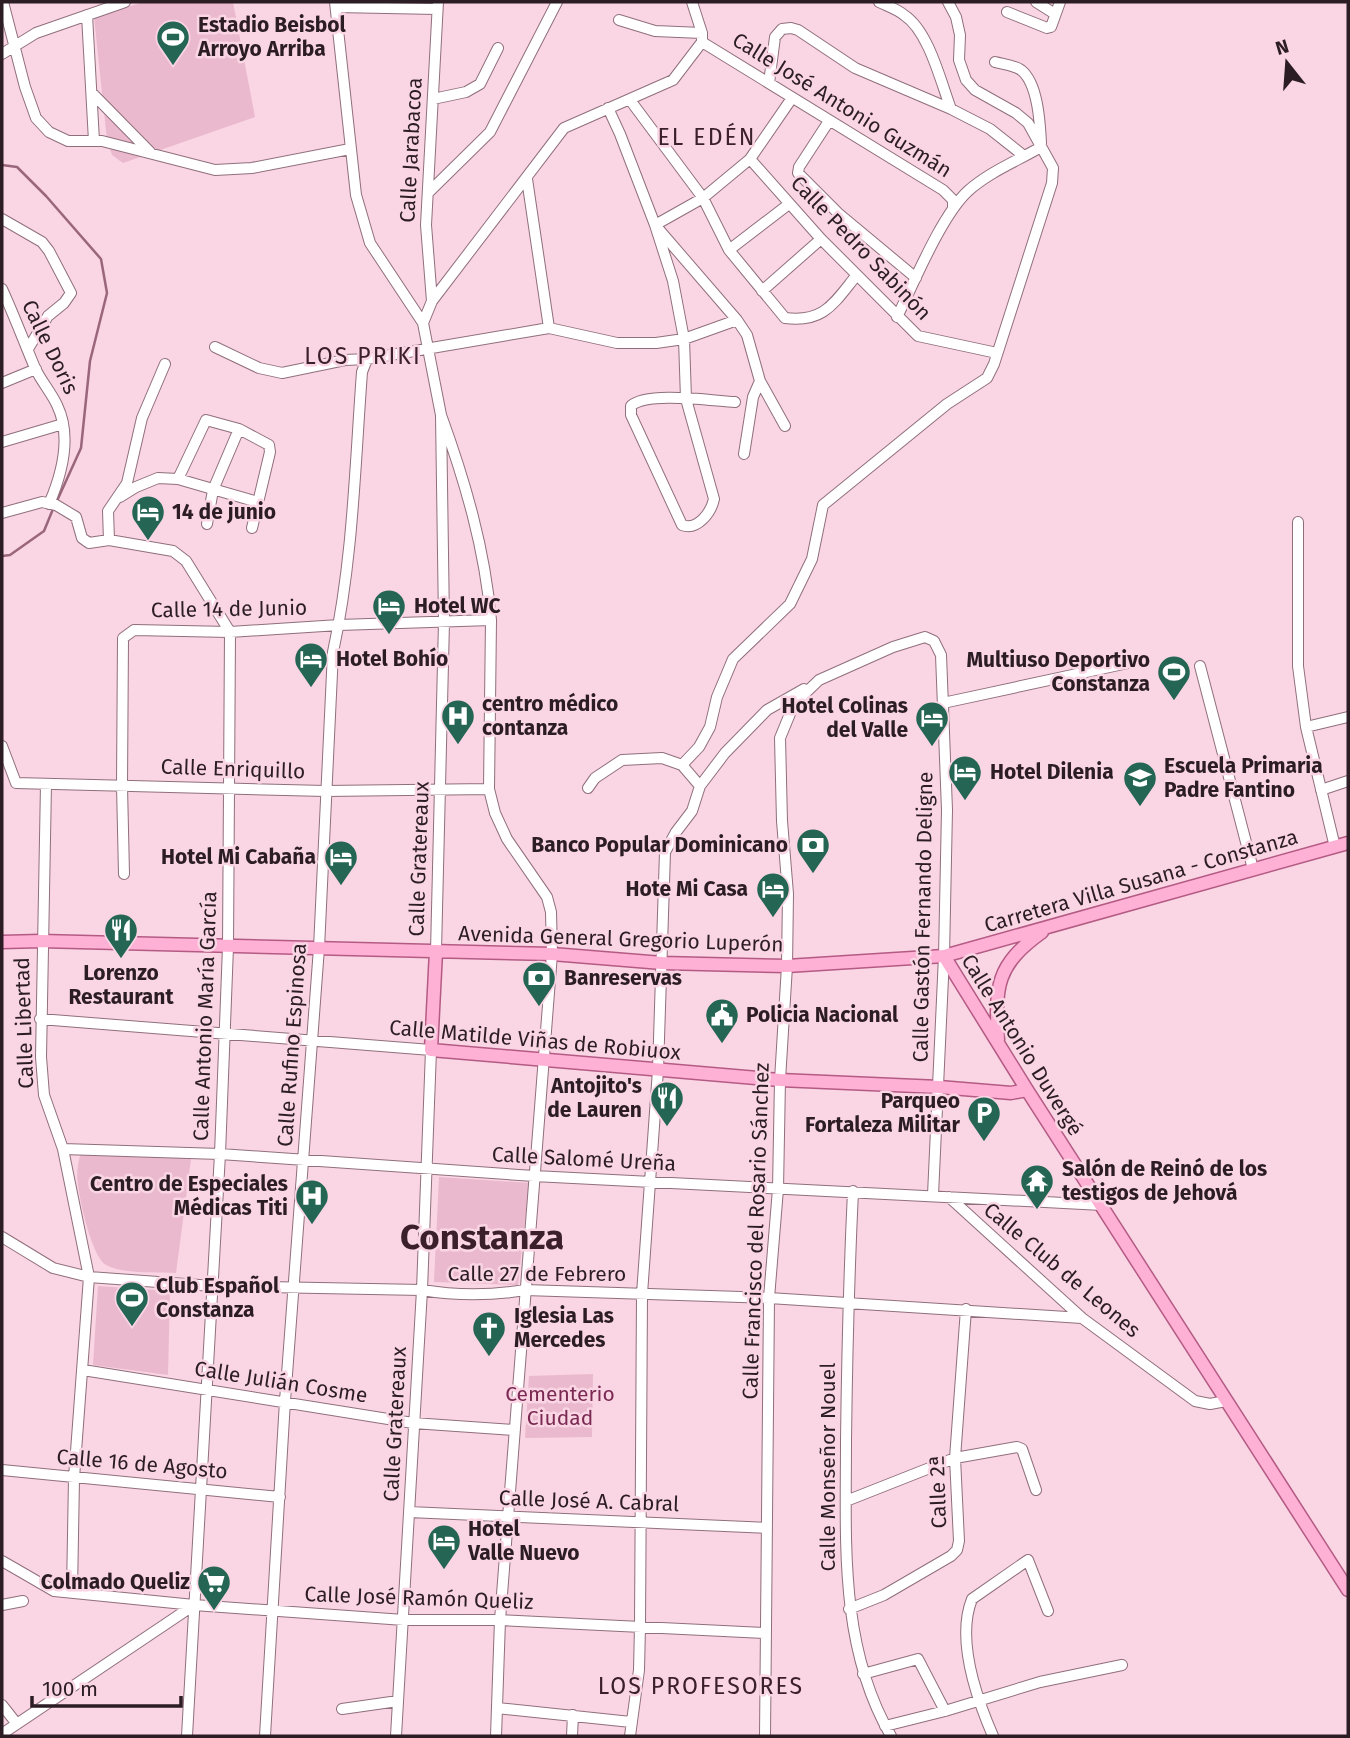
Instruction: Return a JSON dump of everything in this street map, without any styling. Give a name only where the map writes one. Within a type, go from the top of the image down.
[{"type":"main road","name":"Carretera Villa Susana - Constanza","points":[[944,956],[1348,843]]},
{"type":"main road","points":[[998,1044],[997,1000],[1009,960],[1020,948],[1050,926]]},
{"type":"main road","name":"Avenida General Gregorio Luperón","points":[[2,942],[552,954],[662,963],[787,966],[944,956]]},
{"type":"main road","name":"Calle Gratereaux","points":[[431,1050],[436,951]]},
{"type":"main road","name":"Calle Antonio Duvergé","points":[[944,956],[1348,1590]]},
{"type":"main road","name":"Calle Matilde Viñas de Robiuox","points":[[431,1050],[780,1080],[1011,1093],[1027,1090]]},
{"type":"street","points":[[3,2],[13,47],[36,118],[49,132],[68,141],[94,141],[215,170],[252,169],[350,149]]},
{"type":"street","points":[[2,54],[36,33],[125,2]]},
{"type":"street","points":[[428,192],[490,132],[557,2]]},
{"type":"street","points":[[692,2],[702,38]]},
{"type":"street","points":[[879,2],[906,16],[918,29],[937,65],[951,109]]},
{"type":"street","points":[[682,765],[699,747],[710,727],[717,697],[733,659],[790,604],[812,559],[823,505],[947,404],[987,378],[994,364],[1052,183],[1052,169],[1028,123],[1016,113],[975,90],[966,80],[959,60],[960,35],[956,17],[948,2]]},
{"type":"street","points":[[1036,2],[1055,14]]},
{"type":"street","points":[[1007,12],[1047,28],[1051,27],[1060,2]]},
{"type":"street","points":[[336,4],[437,5]]},
{"type":"street","name":"Calle Gratereaux","points":[[336,4],[356,195],[370,243],[423,323],[442,415],[444,622],[436,951]]},
{"type":"street","name":"Calle Jarabacoa","points":[[432,301],[426,225],[437,5]]},
{"type":"street","points":[[87,15],[94,141]]},
{"type":"street","points":[[619,20],[654,31],[702,38]]},
{"type":"street","points":[[769,83],[775,37],[782,29],[790,27],[855,68],[951,109],[989,129],[1024,156]]},
{"type":"street","points":[[423,323],[432,301],[564,128],[673,80],[702,38]]},
{"type":"street","name":"Calle José Antonio Guzmán","points":[[702,38],[792,98],[950,195],[953,207]]},
{"type":"street","points":[[433,99],[466,92],[480,84],[498,48]]},
{"type":"street","points":[[995,62],[1020,69],[1027,77],[1040,112],[1041,147]]},
{"type":"street","points":[[92,93],[153,155]]},
{"type":"street","points":[[655,225],[702,198],[750,159],[792,98]]},
{"type":"street","points":[[630,100],[702,198],[729,250],[785,318],[803,320],[825,312],[856,276]]},
{"type":"street","points":[[608,108],[655,225],[673,281],[684,339],[686,399],[714,499],[713,505],[696,526],[688,528],[682,525],[631,415],[631,406],[635,402],[648,399],[686,399],[735,402]]},
{"type":"street","points":[[829,121],[799,167],[798,173],[838,214],[916,278]]},
{"type":"street","points":[[897,317],[953,207],[987,176],[1041,147]]},
{"type":"street","name":"Calle Pedro Sabinón","points":[[750,159],[856,276],[918,336],[997,353]]},
{"type":"street","points":[[527,179],[549,328]]},
{"type":"street","points":[[729,250],[789,204]]},
{"type":"street","points":[[2,219],[42,242],[71,293],[64,303],[48,316],[28,349]]},
{"type":"street","points":[[655,225],[747,335],[760,381],[785,426]]},
{"type":"street","points":[[762,291],[821,239]]},
{"type":"street","name":"Calle Doris","points":[[2,289],[36,369],[57,404],[63,424],[61,478],[50,504]]},
{"type":"street","points":[[215,347],[244,363],[282,373],[345,360],[367,359],[549,328],[617,343],[656,343],[684,339],[737,320]]},
{"type":"street","name":"Calle Rufino Espinosa","points":[[265,1736],[285,1401],[319,948],[333,652],[351,532],[362,372],[367,359]]},
{"type":"street","points":[[109,540],[108,511],[127,483],[142,418],[165,364]]},
{"type":"street","points":[[2,383],[36,369]]},
{"type":"street","points":[[744,454],[754,397],[760,381]]},
{"type":"street","points":[[442,415],[464,479],[484,571],[491,620],[489,789],[495,813],[507,839],[547,897],[551,912],[552,954],[500,1620],[496,1736]]},
{"type":"street","points":[[178,479],[206,420],[239,429],[269,445],[270,452],[252,528]]},
{"type":"street","points":[[2,442],[63,424]]},
{"type":"street","points":[[208,524],[213,490],[239,429]]},
{"type":"street","points":[[114,501],[135,487],[158,478],[178,479],[258,502]]},
{"type":"street","points":[[2,513],[42,502],[74,515],[78,520],[82,538],[89,543],[109,540],[173,551],[186,561],[230,632]]},
{"type":"street","points":[[1298,522],[1298,666],[1306,727],[1335,847]]},
{"type":"street","name":"Calle 14 de Junio","points":[[124,874],[123,638],[134,630],[230,632],[491,620]]},
{"type":"street","name":"Calle Antonio María García","points":[[187,1736],[220,1154],[228,947],[230,632]]},
{"type":"street","name":"Calle Gastón Fernando Deligne","points":[[819,680],[893,647],[925,637],[934,641],[941,655],[947,810],[944,956],[933,1195]]},
{"type":"street","points":[[943,703],[1128,663]]},
{"type":"street","points":[[1200,666],[1253,869]]},
{"type":"street","points":[[630,1736],[639,1670],[642,1294],[658,1070],[665,852],[692,811],[700,786],[725,753],[767,710],[819,680]]},
{"type":"street","name":"Calle Francisco del Rosario Sánchez","points":[[765,1736],[769,1298],[778,1189],[780,1080],[787,966],[788,894],[782,821],[780,738],[794,704],[819,680]]},
{"type":"street","points":[[1306,727],[1348,717]]},
{"type":"street","name":"Calle Enriquillo","points":[[2,746],[16,783],[325,791],[489,789]]},
{"type":"street","points":[[588,788],[595,778],[622,760],[662,758],[682,765],[700,786]]},
{"type":"street","points":[[1321,790],[1348,781]]},
{"type":"street","name":"Calle Libertad","points":[[46,784],[40,1019],[44,1095],[63,1149],[89,1277],[74,1478],[72,1592]]},
{"type":"street","name":"Calle Matilde Viñas de Robiuox","points":[[40,1019],[431,1050]]},
{"type":"street","name":"Calle Gratereaux","points":[[396,1736],[422,1290],[431,1050]]},
{"type":"street","name":"Calle Salomé Ureña","points":[[63,1149],[220,1154],[534,1176],[1102,1205]]},
{"type":"street","name":"Calle Monseñor Nouel","points":[[853,1191],[847,1304],[846,1501],[849,1609],[863,1674],[891,1736]]},
{"type":"street","name":"Calle Club de Leones","points":[[949,1197],[1082,1318],[1195,1401],[1210,1404],[1226,1401]]},
{"type":"street","name":"Calle 27 de Febrero","points":[[2,1237],[53,1268],[89,1277],[213,1286],[422,1290],[455,1296],[490,1296],[525,1290],[769,1298],[1082,1318]]},
{"type":"street","name":"Calle 2ª","points":[[849,1609],[884,1595],[957,1550],[959,1541],[955,1458],[966,1309]]},
{"type":"street","name":"Calle Julián Cosme","points":[[83,1370],[413,1423],[515,1430]]},
{"type":"street","points":[[846,1501],[955,1458],[1020,1447],[1036,1490]]},
{"type":"street","name":"Calle 16 de Agosto","points":[[2,1470],[280,1497]]},
{"type":"street","name":"Calle José A. Cabral","points":[[409,1512],[767,1528]]},
{"type":"street","points":[[993,1736],[978,1701],[967,1635],[972,1599],[1028,1560],[1048,1611]]},
{"type":"street","name":"Calle José Ramón Queliz","points":[[2,1561],[54,1591],[194,1605],[404,1620],[500,1620],[766,1633]]},
{"type":"street","points":[[2,1605],[23,1601]]},
{"type":"street","points":[[2,1734],[194,1605]]},
{"type":"street","points":[[863,1674],[918,1659],[945,1711]]},
{"type":"street","points":[[885,1726],[1040,1682],[1122,1665]]},
{"type":"street","points":[[342,1709],[398,1701]]},
{"type":"street","points":[[2,1705],[17,1724]]},
{"type":"street","points":[[497,1708],[631,1722]]},
{"type":"street","points":[[572,1736],[573,1715]]},
{"type":"green space","name":"Estadio Beisbol Arroyo Arriba","points":[[144,2],[233,2],[255,117],[123,163],[112,155],[107,140],[94,17]]},
{"type":"green space","points":[[81,1152],[191,1159],[176,1273],[121,1270],[106,1265],[101,1260],[88,1228],[79,1193],[77,1172]]},
{"type":"green space","points":[[439,1177],[529,1183],[518,1285],[434,1282]]},
{"type":"green space","name":"Club Español Constanza","points":[[98,1286],[170,1291],[168,1375],[93,1365]]},
{"type":"green space","name":"Cementerio Ciudad","points":[[593,1374],[592,1437],[525,1438],[529,1376]]},
{"type":"waterway","points":[[2,165],[17,167],[101,259],[107,293],[90,361],[81,448],[56,503]]},
{"type":"waterway","points":[[2,556],[10,555],[44,531],[53,509]]},
{"type":"place","name":"Estadio Beisbol Arroyo Arriba","points":[[173,67]]},
{"type":"place","name":"14 de junio","points":[[148,542]]},
{"type":"place","name":"Hotel WC","points":[[389,636]]},
{"type":"place","name":"Hotel Bohío","points":[[311,689]]},
{"type":"place","name":"Multiuso Deportivo Constanza","points":[[1174,702]]},
{"type":"place","name":"centro médico contanza","points":[[458,746]]},
{"type":"place","name":"Hotel Colinas del Valle","points":[[932,748]]},
{"type":"place","name":"Hotel Dilenia","points":[[965,802]]},
{"type":"place","name":"Escuela Primaria Padre Fantino","points":[[1140,808]]},
{"type":"place","name":"Banco Popular Dominicano","points":[[813,875]]},
{"type":"place","name":"Hotel Mi Cabaña","points":[[341,887]]},
{"type":"place","name":"Hote Mi Casa","points":[[773,919]]},
{"type":"place","name":"Lorenzo Restaurant","points":[[121,960]]},
{"type":"place","name":"Banreservas","points":[[539,1008]]},
{"type":"place","name":"Policia Nacional","points":[[722,1045]]},
{"type":"place","name":"Antojito's de Lauren","points":[[667,1128]]},
{"type":"place","name":"Parqueo Fortaleza Militar","points":[[984,1143]]},
{"type":"place","name":"Salón de Reinó de los testigos de Jehová","points":[[1037,1211]]},
{"type":"place","name":"Centro de Especiales Médicas Titi","points":[[312,1226]]},
{"type":"place","name":"Club Español Constanza","points":[[132,1328]]},
{"type":"place","name":"Iglesia Las Mercedes","points":[[489,1358]]},
{"type":"place","name":"Hotel Valle Nuevo","points":[[444,1571]]},
{"type":"place","name":"Colmado Queliz","points":[[214,1612]]},
{"type":"district","name":"EL EDÉN","points":[[707,137]]},
{"type":"district","name":"LOS PRIKI","points":[[363,356]]},
{"type":"district","name":"Constanza","points":[[482,1237]]},
{"type":"district","name":"LOS PROFESORES","points":[[701,1686]]}]
